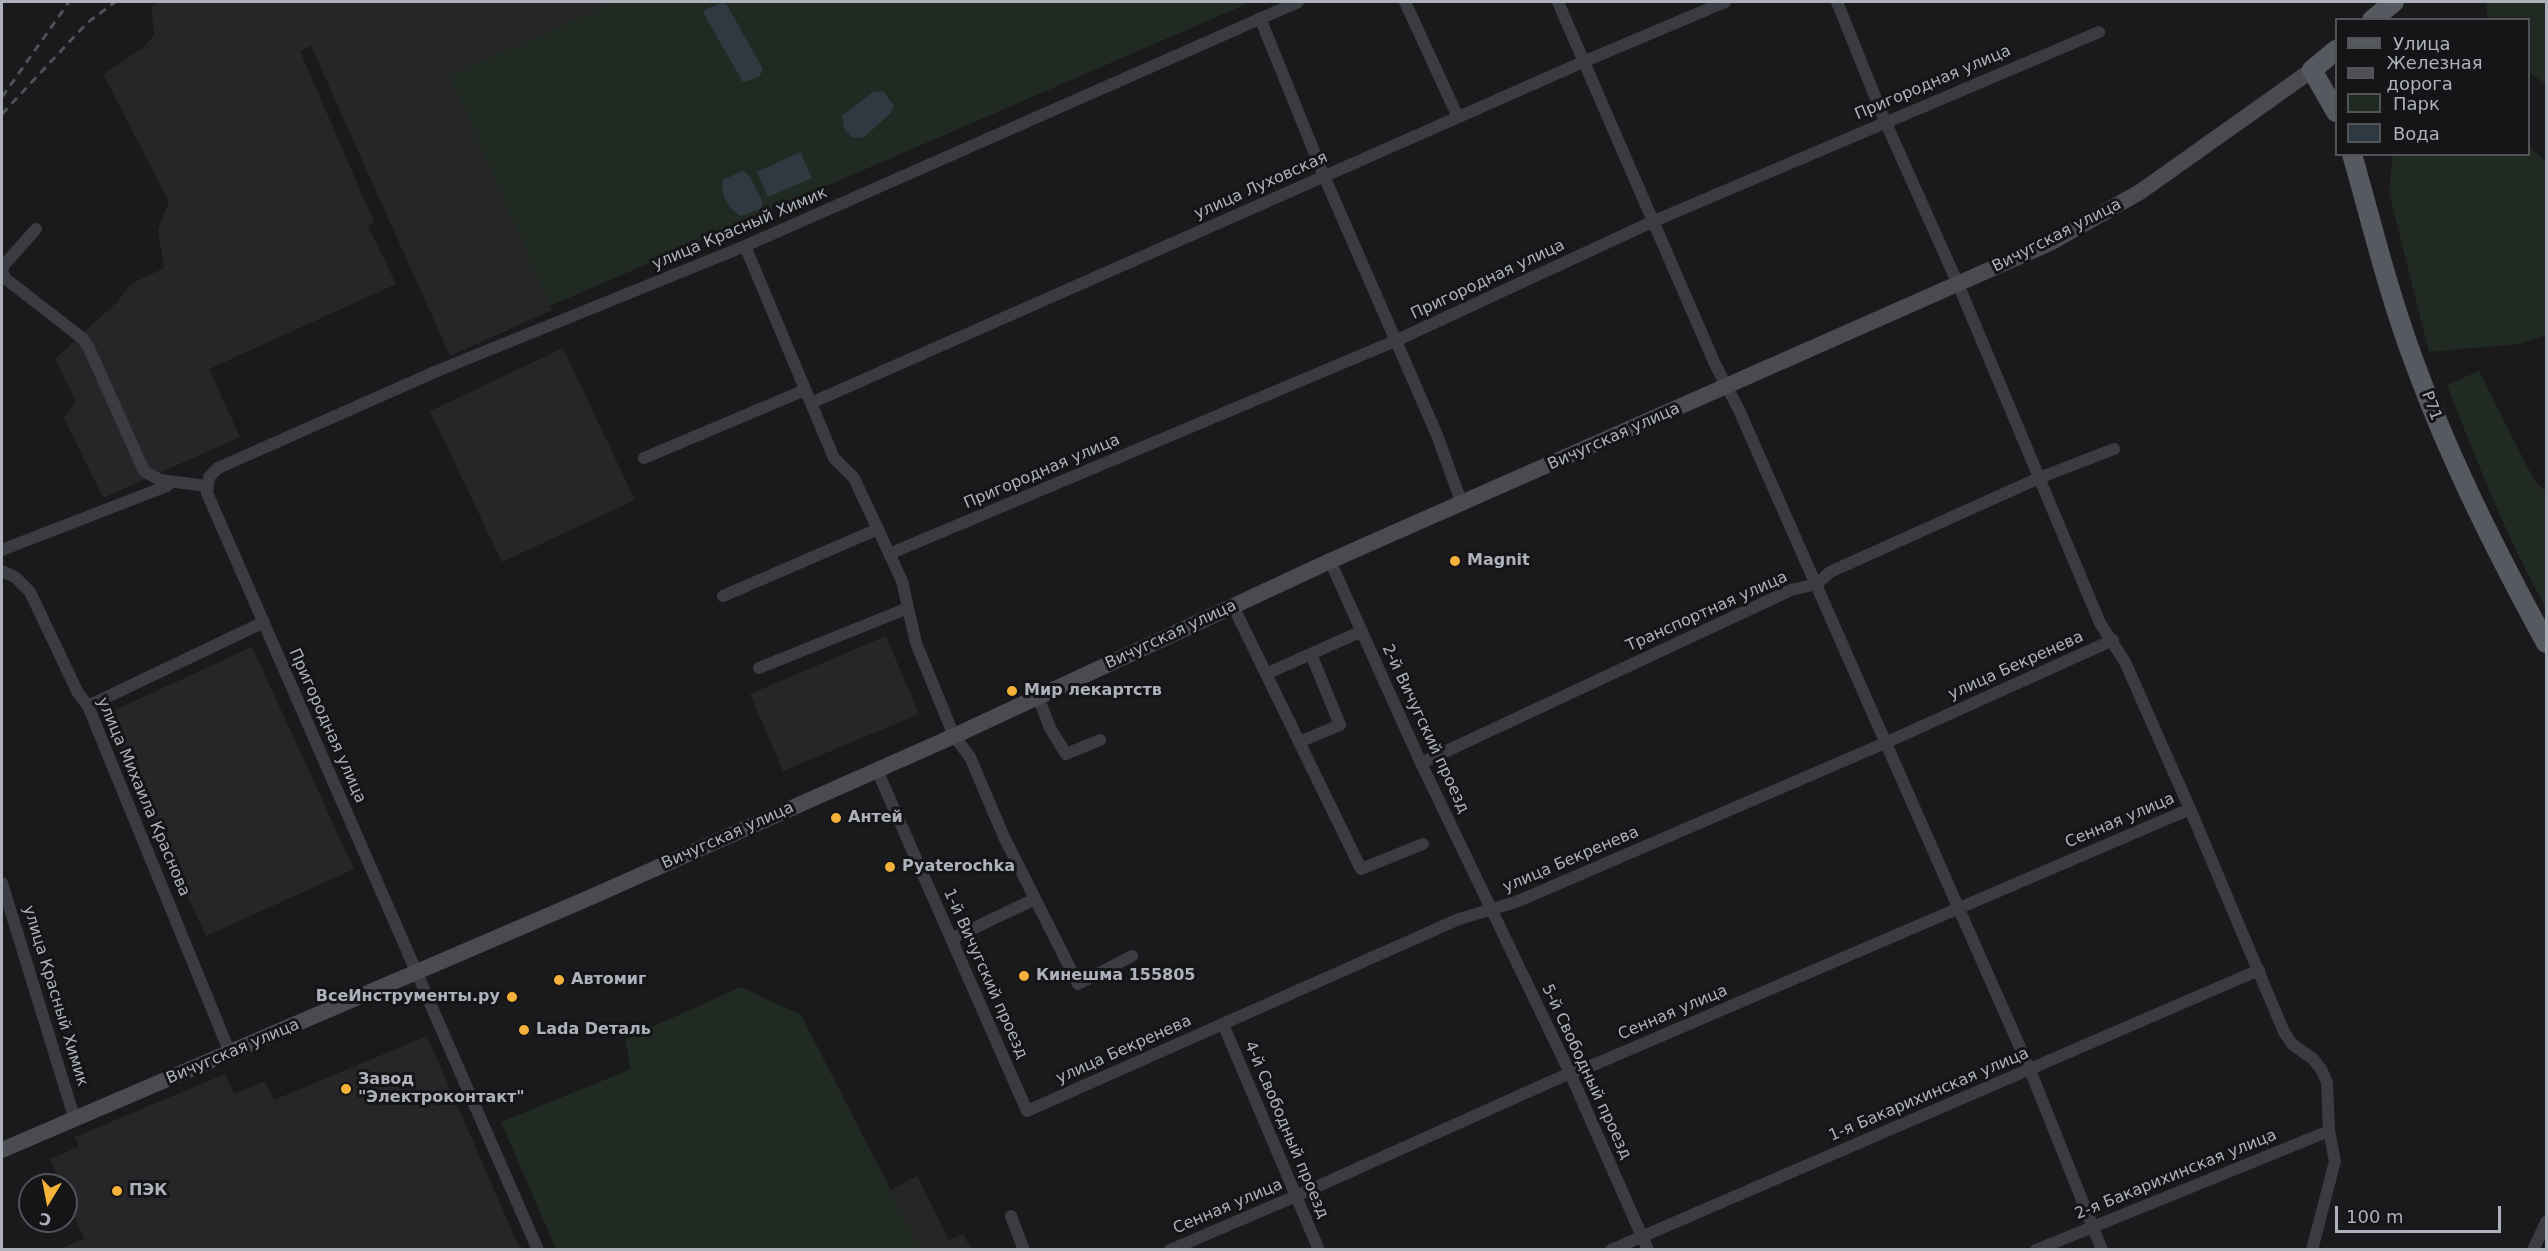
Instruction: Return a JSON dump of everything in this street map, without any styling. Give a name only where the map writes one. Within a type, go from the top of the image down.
[{"type":"main road","points":[[2374,18],[2394,2]]},
{"type":"main road","points":[[2335,52],[2312,70],[2335,109]]},
{"type":"main road","name":"Вичугская улица","points":[[2,1150],[418,972],[954,736],[1330,561],[2050,243],[2140,192],[2312,70]]},
{"type":"main road","name":"Р71","points":[[2353,156],[2414,361],[2439,428],[2511,578],[2547,643]]},
{"type":"street","name":"улица Красный Химик","points":[[207,489],[209,477],[229,463],[437,371],[745,246],[1298,2]]},
{"type":"street","points":[[1405,2],[1458,117]]},
{"type":"street","points":[[1558,2],[1582,62],[1726,387],[1739,410],[1817,584],[2030,1070],[2102,1250]]},
{"type":"street","name":"улица Луховская","points":[[811,403],[1582,62],[1701,6],[1725,2]]},
{"type":"street","points":[[1837,2],[1885,122],[1958,284],[2100,623],[2113,640],[2190,809],[2284,1032],[2292,1044],[2313,1059],[2327,1082],[2329,1131],[2335,1161],[2312,1250]]},
{"type":"street","points":[[1260,18],[1324,176],[1437,435],[1462,504]]},
{"type":"street","name":"Пригородная улица","points":[[890,554],[1395,341],[1654,221],[2098,32]]},
{"type":"street","points":[[36,228],[4,265],[2,272],[6,279],[82,338],[144,471],[160,480],[207,489]]},
{"type":"street","points":[[745,246],[834,458],[854,478],[902,581],[916,643],[954,736],[970,757],[1004,837],[1078,984],[1132,956]]},
{"type":"street","points":[[644,458],[805,390]]},
{"type":"street","name":"Транспортная улица","points":[[1421,763],[1791,590],[1817,584],[1830,572],[2039,478],[2114,449]]},
{"type":"street","points":[[2,550],[167,486]]},
{"type":"street","name":"Пригородная улица","points":[[207,489],[538,1250]]},
{"type":"street","points":[[723,596],[878,530]]},
{"type":"street","name":"2-й Вичугский проезд","points":[[1330,561],[1421,763],[1491,909]]},
{"type":"street","name":"улица Михаила Краснова","points":[[2,571],[15,577],[30,592],[78,693],[88,706],[230,1053]]},
{"type":"street","points":[[1233,606],[1361,869],[1423,844]]},
{"type":"street","points":[[759,668],[908,608]]},
{"type":"street","points":[[88,706],[264,622]]},
{"type":"street","points":[[1266,674],[1362,631]]},
{"type":"street","name":"улица Бекренева","points":[[1041,1106],[1459,919],[1516,902],[1885,743],[2113,640]]},
{"type":"street","points":[[1299,742],[1340,725],[1311,654]]},
{"type":"street","points":[[1038,697],[1050,728],[1066,754],[1100,740]]},
{"type":"street","name":"1-й Вичугский проезд","points":[[877,770],[1027,1111],[1041,1106]]},
{"type":"street","name":"Сенная улица","points":[[1170,1250],[1570,1073],[1598,1064],[2190,809]]},
{"type":"street","name":"улица Красный Химик","points":[[2,883],[75,1120]]},
{"type":"street","points":[[951,939],[1035,899]]},
{"type":"street","name":"5-й Свободный проезд","points":[[1491,909],[1570,1073],[1648,1250]]},
{"type":"street","name":"1-я Бакарихинская улица","points":[[1611,1250],[2259,970]]},
{"type":"street","name":"4-й Свободный проезд","points":[[1223,1024],[1319,1250]]},
{"type":"street","name":"2-я Бакарихинская улица","points":[[2036,1250],[2329,1131]]},
{"type":"street","points":[[1011,1216],[1024,1250]]},
{"type":"street","points":[[2533,1250],[2547,1222]]},
{"type":"shaded area","points":[[159,2],[615,2],[449,75],[552,310],[450,356],[311,46],[300,51],[374,222],[368,226],[396,284],[209,369],[240,437],[103,498],[64,418],[76,402],[55,359],[118,301],[131,284],[164,268],[158,229],[169,202],[103,74],[143,48],[154,35],[151,7]]},
{"type":"shaded area","points":[[563,348],[635,500],[502,562],[430,411]]},
{"type":"shaded area","points":[[886,636],[919,714],[783,771],[750,694]]},
{"type":"shaded area","points":[[252,647],[354,869],[206,936],[104,715]]},
{"type":"shaded area","name":"Завод \"Электроконтакт\"","points":[[427,1036],[520,1249],[59,1249],[84,1239],[78,1225],[78,1173],[56,1173],[50,1159],[79,1147],[75,1137],[225,1074],[234,1094],[265,1081],[274,1100]]},
{"type":"shaded area","points":[[917,1176],[949,1240],[963,1234],[971,1249],[921,1249],[891,1190]]},
{"type":"green space","points":[[615,2],[1251,2],[550,306],[449,75]]},
{"type":"green space","points":[[2486,2],[2546,2],[2546,85],[2530,73],[2530,18],[2488,18]]},
{"type":"green space","points":[[2530,148],[2546,161],[2546,335],[2519,344],[2429,352],[2389,193],[2393,156],[2530,156]]},
{"type":"green space","points":[[2479,371],[2534,480],[2546,492],[2546,608],[2505,526],[2447,385]]},
{"type":"green space","points":[[741,987],[801,1015],[921,1249],[556,1249],[501,1122],[631,1069],[625,1039]]},
{"type":"water","points":[[723,2],[763,69],[759,77],[743,82],[704,14],[704,10]]},
{"type":"water","points":[[883,91],[894,106],[891,113],[863,138],[851,137],[844,128],[842,116],[873,92]]},
{"type":"water","points":[[800,152],[812,178],[768,197],[757,172]]},
{"type":"water","points":[[743,171],[750,177],[763,203],[760,209],[741,216],[726,201],[722,186],[723,180]]},
{"type":"railway","points":[[2,97],[69,2]]},
{"type":"railway","points":[[2,114],[87,23],[115,2]]},
{"type":"place","name":"Magnit","points":[[1455,561]]},
{"type":"place","name":"Мир лекартств","points":[[1012,691]]},
{"type":"place","name":"Антей","points":[[836,818]]},
{"type":"place","name":"Pyaterochka","points":[[890,867]]},
{"type":"place","name":"Кинешма 155805","points":[[1024,976]]},
{"type":"place","name":"Автомиг","points":[[559,980]]},
{"type":"place","name":"ВсеИнструменты.ру","points":[[512,997]]},
{"type":"place","name":"Lada Dеталь","points":[[524,1030]]},
{"type":"place","name":"Завод \"Электроконтакт\"","points":[[346,1089]]},
{"type":"place","name":"ПЭК","points":[[117,1191]]}]
